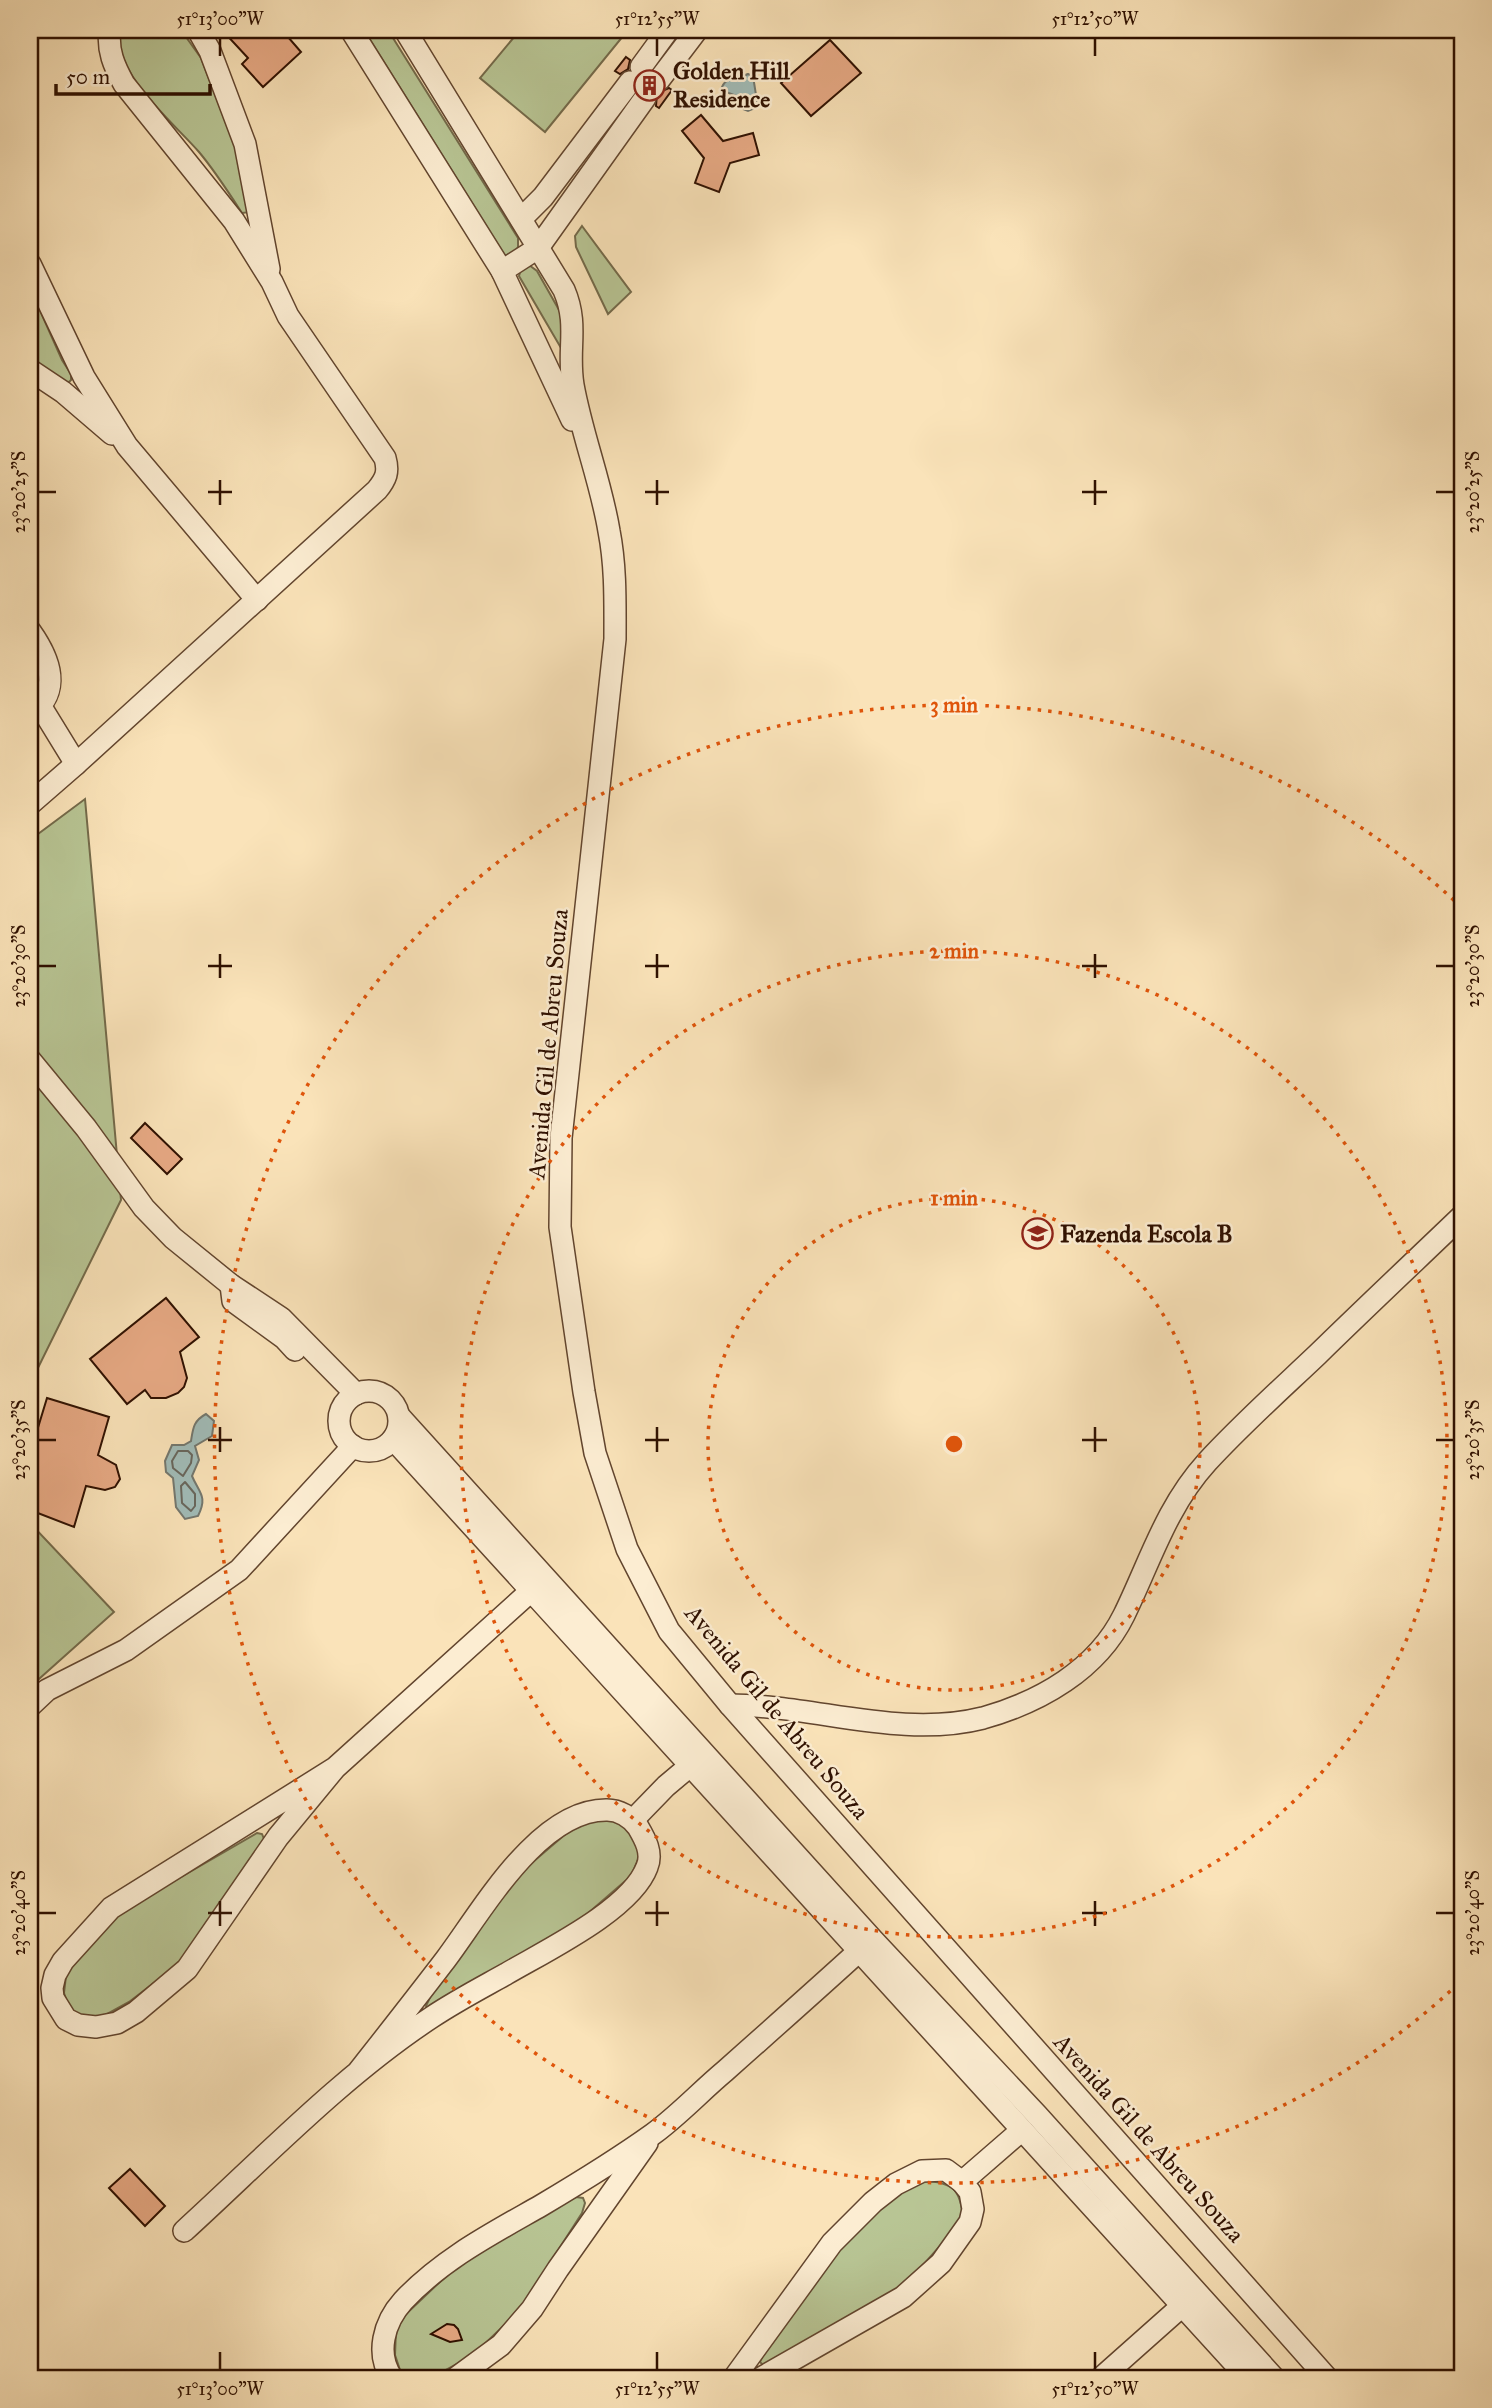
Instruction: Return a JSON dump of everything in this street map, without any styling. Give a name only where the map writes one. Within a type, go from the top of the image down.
[{"type":"street","points":[[30,804],[377,490],[385,480],[388,468],[385,458],[288,316],[272,282],[234,221],[124,84],[108,43],[110,30]]},
{"type":"street","points":[[198,30],[210,51],[245,144],[272,282]]},
{"type":"street","name":"Avenida Gil de Abreu Souza","points":[[351,30],[502,271],[590,460]]},
{"type":"street","name":"Avenida Gil de Abreu Souza","points":[[405,30],[521,219],[542,243],[564,290],[572,312],[571,372],[590,460],[610,532],[615,578],[615,639],[561,1138],[560,1227],[595,1453],[627,1549],[669,1632],[730,1705],[1327,2378]]},
{"type":"street","points":[[521,219],[543,197],[668,30]]},
{"type":"street","points":[[659,80],[698,30]]},
{"type":"street","points":[[502,271],[562,229],[636,124],[641,104]]},
{"type":"street","points":[[234,221],[259,211]]},
{"type":"street","points":[[30,264],[84,377],[127,446],[257,600]]},
{"type":"street","points":[[30,370],[63,392],[127,446]]},
{"type":"street","points":[[63,392],[84,377]]},
{"type":"street","points":[[30,631],[44,656],[51,682],[35,711],[76,764]]},
{"type":"street","points":[[30,1060],[86,1128],[144,1208],[173,1238],[231,1285],[233,1301],[284,1338],[350,1399]]},
{"type":"street","points":[[730,1705],[767,1705],[860,1720],[953,1724],[1010,1710],[1056,1687],[1085,1665],[1109,1639],[1123,1616],[1172,1510],[1206,1463],[1247,1420],[1462,1216]]},
{"type":"street","points":[[374,1391],[383,1394],[396,1407],[399,1416],[398,1431],[393,1439],[387,1445],[370,1451],[353,1446],[345,1439],[339,1422],[350,1399],[374,1391]]},
{"type":"street","points":[[399,1416],[873,1940],[1037,2115],[1275,2378]]},
{"type":"street","points":[[393,1439],[1248,2378]]},
{"type":"street","points":[[30,1706],[47,1690],[126,1650],[239,1570],[353,1446]]},
{"type":"street","points":[[335,1768],[111,1908],[63,1961],[55,1975],[52,1988],[58,2009],[66,2018],[78,2025],[96,2027],[117,2023],[136,2012],[187,1969],[278,1837],[335,1768],[532,1590]]},
{"type":"street","points":[[633,1820],[691,1765]]},
{"type":"street","points":[[184,2231],[358,2072],[432,2017],[579,1932],[626,1897],[640,1881],[648,1865],[646,1841],[633,1820],[615,1810],[595,1810],[573,1817],[515,1863],[358,2072]]},
{"type":"street","points":[[263,1814],[278,1837]]},
{"type":"street","points":[[392,2378],[383,2357],[383,2339],[401,2303],[424,2281],[474,2243],[573,2185],[654,2133],[859,1951]]},
{"type":"street","points":[[416,1997],[432,2017]]},
{"type":"street","points":[[962,2182],[1022,2130]]},
{"type":"street","points":[[456,2378],[501,2344],[532,2309],[598,2210],[654,2133]]},
{"type":"street","points":[[734,2378],[832,2243],[896,2184],[922,2171],[946,2170],[970,2192],[973,2209],[970,2222],[941,2263],[903,2298],[764,2377],[751,2357]]},
{"type":"street","points":[[573,2185],[598,2210]]},
{"type":"street","points":[[1101,2378],[1182,2306]]},
{"type":"green space","points":[[121,30],[181,30],[201,58],[241,162],[251,212],[242,213],[205,159],[146,96],[125,62],[120,46]]},
{"type":"green space","points":[[364,30],[388,30],[518,238],[516,251],[505,256]]},
{"type":"green space","points":[[520,30],[628,30],[545,132],[480,78]]},
{"type":"green space","points":[[582,226],[631,292],[608,314],[576,247],[575,236]]},
{"type":"green space","points":[[529,265],[537,271],[563,317],[561,348],[519,276],[521,269]]},
{"type":"green space","points":[[30,288],[71,374],[68,383],[30,362]]},
{"type":"green space","points":[[30,658],[38,683],[30,708]]},
{"type":"green space","points":[[85,799],[121,1200],[30,1384],[30,840]]},
{"type":"green space","points":[[30,1523],[114,1612],[30,1687]]},
{"type":"green space","points":[[600,1815],[619,1818],[637,1842],[640,1855],[631,1876],[579,1921],[428,2010],[426,2006],[431,1995],[520,1873],[568,1832]]},
{"type":"green space","points":[[257,1833],[262,1834],[264,1839],[180,1963],[129,2002],[100,2018],[81,2018],[69,2008],[64,1993],[66,1976],[78,1954],[117,1914]]},
{"type":"green space","points":[[922,2180],[941,2183],[953,2189],[960,2201],[963,2220],[900,2291],[765,2367],[760,2362],[764,2352],[840,2243],[899,2191]]},
{"type":"green space","points":[[576,2197],[583,2198],[585,2203],[582,2213],[519,2311],[472,2356],[431,2378],[413,2377],[400,2370],[395,2355],[396,2330],[405,2315],[463,2260]]},
{"type":"water","points":[[748,74],[753,76],[758,98],[755,108],[748,111],[743,109],[739,97],[721,90],[728,80]]},
{"type":"water","points":[[206,1414],[214,1421],[212,1436],[195,1446],[199,1460],[192,1476],[202,1504],[198,1516],[185,1519],[176,1507],[173,1478],[166,1472],[165,1461],[172,1445],[184,1445],[191,1441],[196,1422]]},
{"type":"building","points":[[222,30],[282,30],[301,52],[263,87],[242,64],[248,58]]},
{"type":"building","points":[[830,40],[861,73],[811,116],[781,83]]},
{"type":"building","points":[[626,57],[630,60],[628,69],[620,74],[615,71]]},
{"type":"building","points":[[669,88],[672,90],[659,108],[656,106],[657,93]]},
{"type":"building","points":[[701,115],[723,141],[753,133],[759,155],[730,163],[719,192],[695,183],[704,158],[682,131]]},
{"type":"building","points":[[145,1123],[182,1159],[167,1174],[131,1138]]},
{"type":"building","points":[[166,1298],[199,1337],[180,1352],[187,1378],[184,1387],[166,1398],[151,1398],[145,1390],[127,1404],[90,1359]]},
{"type":"building","points":[[47,1398],[109,1417],[98,1455],[116,1465],[120,1479],[115,1487],[105,1490],[86,1486],[74,1527],[30,1510],[30,1454]]},
{"type":"building","points":[[130,2169],[165,2206],[145,2226],[109,2188]]},
{"type":"building","points":[[447,2324],[458,2329],[462,2340],[450,2342],[431,2334]]},
{"type":"place","name":"Golden Hill Residence","points":[[650,85]]},
{"type":"place","name":"Fazenda Escola B","points":[[1037,1234]]}]
